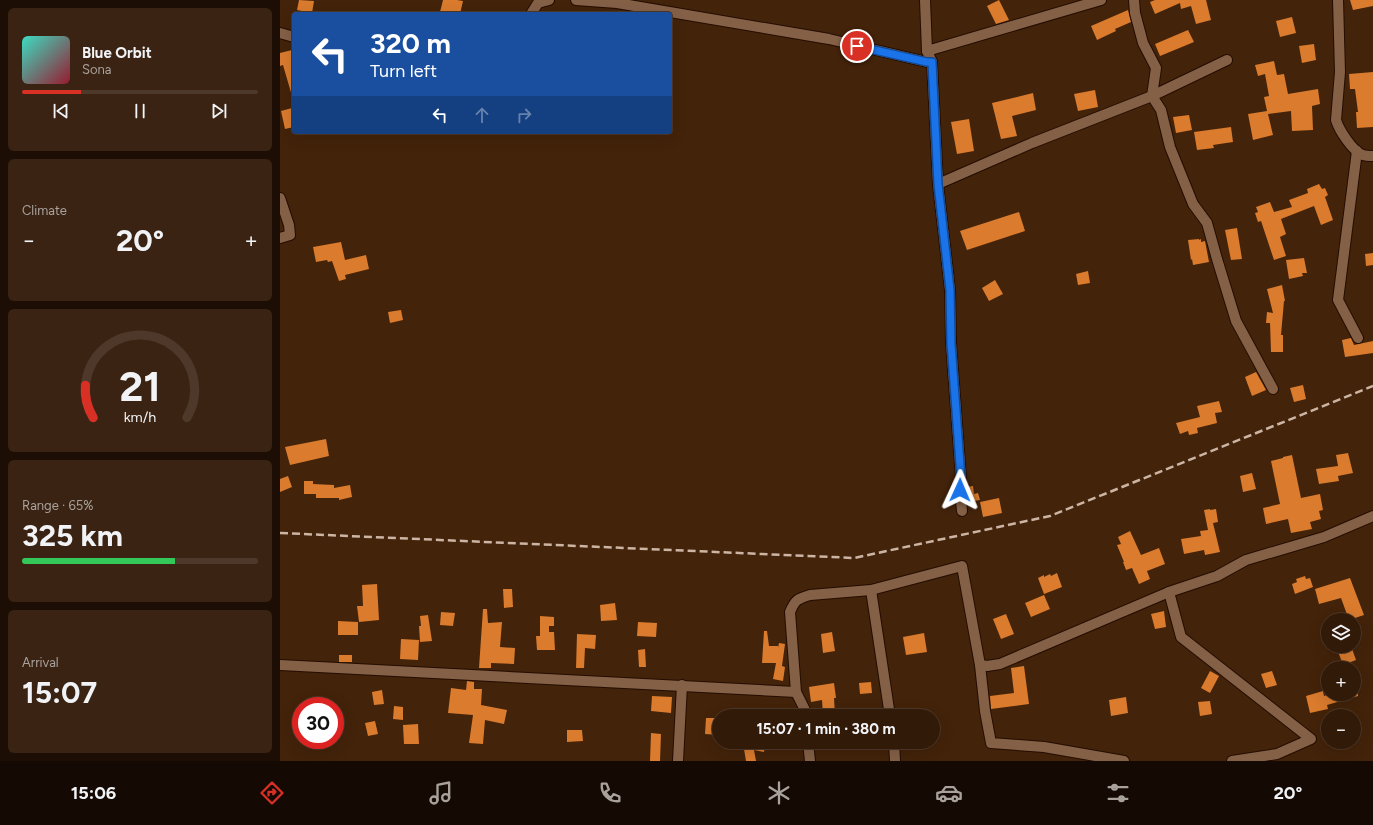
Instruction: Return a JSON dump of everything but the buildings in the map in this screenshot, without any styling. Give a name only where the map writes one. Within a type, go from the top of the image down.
[{"type":"street","points":[[532,12],[539,2],[549,0]]},
{"type":"street","points":[[576,0],[617,2],[821,38],[932,62]]},
{"type":"street","points":[[925,0],[927,51],[932,62],[938,184],[950,290],[951,343],[962,511]]},
{"type":"street","points":[[927,51],[1101,0]]},
{"type":"street","points":[[1134,0],[1135,13],[1142,43],[1156,68],[1152,96],[1161,110],[1170,147],[1193,204],[1207,223],[1216,259],[1236,321],[1273,389]]},
{"type":"street","points":[[1338,0],[1340,72],[1336,120],[1338,126],[1357,151],[1364,155],[1373,156]]},
{"type":"street","points":[[280,33],[292,37]]},
{"type":"street","points":[[938,184],[1032,143],[1152,96],[1227,60]]},
{"type":"street","points":[[1357,151],[1338,300],[1358,338]]},
{"type":"street","points":[[280,198],[289,226],[290,235],[280,238]]},
{"type":"street","points":[[980,666],[1000,664],[1169,592],[1217,576],[1246,560],[1324,537],[1373,516]]},
{"type":"street","points":[[804,709],[796,692],[790,612],[794,603],[800,598],[810,595],[871,590],[962,566],[980,666],[984,711],[991,743],[1044,747],[1124,761]]},
{"type":"street","points":[[871,590],[889,709]]},
{"type":"street","points":[[1169,592],[1181,637],[1311,739],[1277,754],[1232,761]]},
{"type":"street","points":[[280,665],[796,692]]},
{"type":"street","points":[[678,761],[682,686]]},
{"type":"street","points":[[809,749],[810,761]]},
{"type":"street","points":[[894,749],[895,761]]},
{"type":"railway","points":[[280,533],[854,558],[1050,516],[1373,386]]},
{"type":"route","points":[[857,46],[932,62],[938,184],[950,290],[951,343],[961,478],[960,490]]}]
